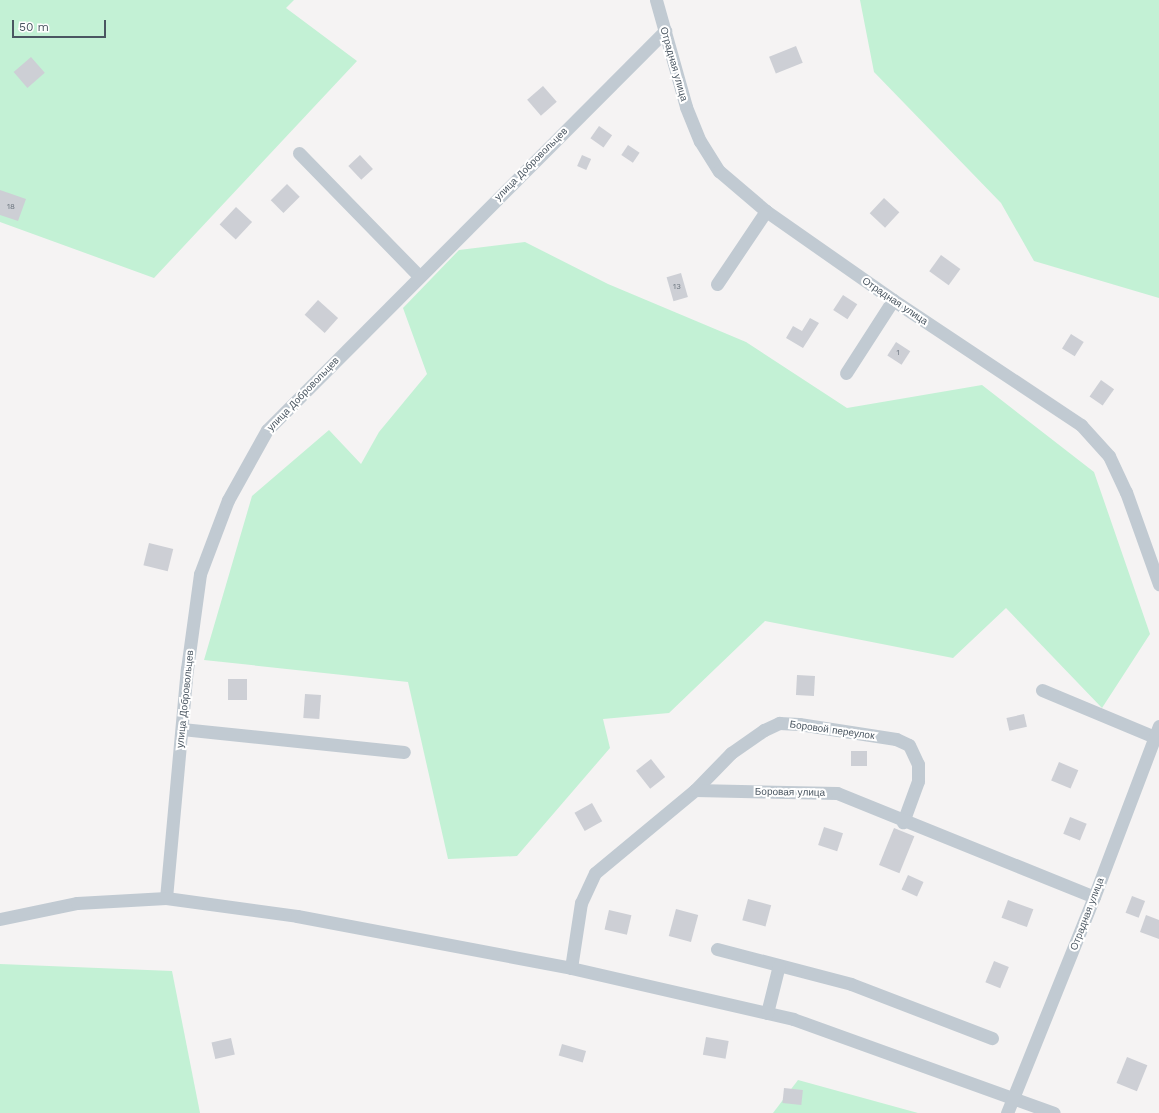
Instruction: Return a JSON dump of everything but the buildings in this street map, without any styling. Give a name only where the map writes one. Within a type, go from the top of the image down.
[{"type":"street","name":"Отрадная улица","points":[[656,0],[686,107],[700,141],[719,171],[766,211],[893,300],[1081,425],[1109,456],[1154,550],[1159,584]]},
{"type":"street","name":"улица Добровольцев","points":[[166,898],[182,729],[200,574],[228,500],[267,430],[665,31]]},
{"type":"street","points":[[299,153],[419,276]]},
{"type":"street","points":[[717,284],[766,211]]},
{"type":"street","points":[[846,373],[893,300]]},
{"type":"street","points":[[1042,690],[1157,731]]},
{"type":"street","name":"Боровой переулок","points":[[695,790],[731,753],[764,730],[779,723],[807,725],[896,739],[909,745],[918,764],[918,781],[904,822]]},
{"type":"street","points":[[182,729],[404,752]]},
{"type":"street","name":"Отрадная улица","points":[[1007,1113],[1094,897],[1157,731]]},
{"type":"street","points":[[571,968],[581,903],[595,873],[695,790]]},
{"type":"street","name":"Боровая улица","points":[[695,790],[837,793],[904,822],[1094,897]]},
{"type":"street","points":[[0,919],[77,903],[166,898],[297,916],[571,968],[767,1013],[800,1022],[1013,1100],[1054,1113]]},
{"type":"street","points":[[717,949],[852,984],[992,1038]]},
{"type":"street","points":[[767,1013],[779,965]]},
{"type":"green space","points":[[0,0],[294,0],[286,8],[357,61],[154,278],[0,222]]},
{"type":"green space","points":[[860,0],[1159,0],[1159,298],[1034,261],[1001,203],[874,72]]},
{"type":"green space","points":[[525,242],[608,284],[746,342],[847,408],[982,385],[1094,472],[1150,634],[1102,708],[1006,608],[953,658],[765,621],[669,713],[603,719],[610,748],[517,856],[448,859],[408,682],[204,660],[252,496],[329,430],[361,464],[379,432],[427,374],[403,308],[459,250]]},
{"type":"green space","points":[[0,964],[172,971],[200,1113],[0,1113]]},
{"type":"green space","points":[[798,1080],[918,1113],[773,1113]]}]
